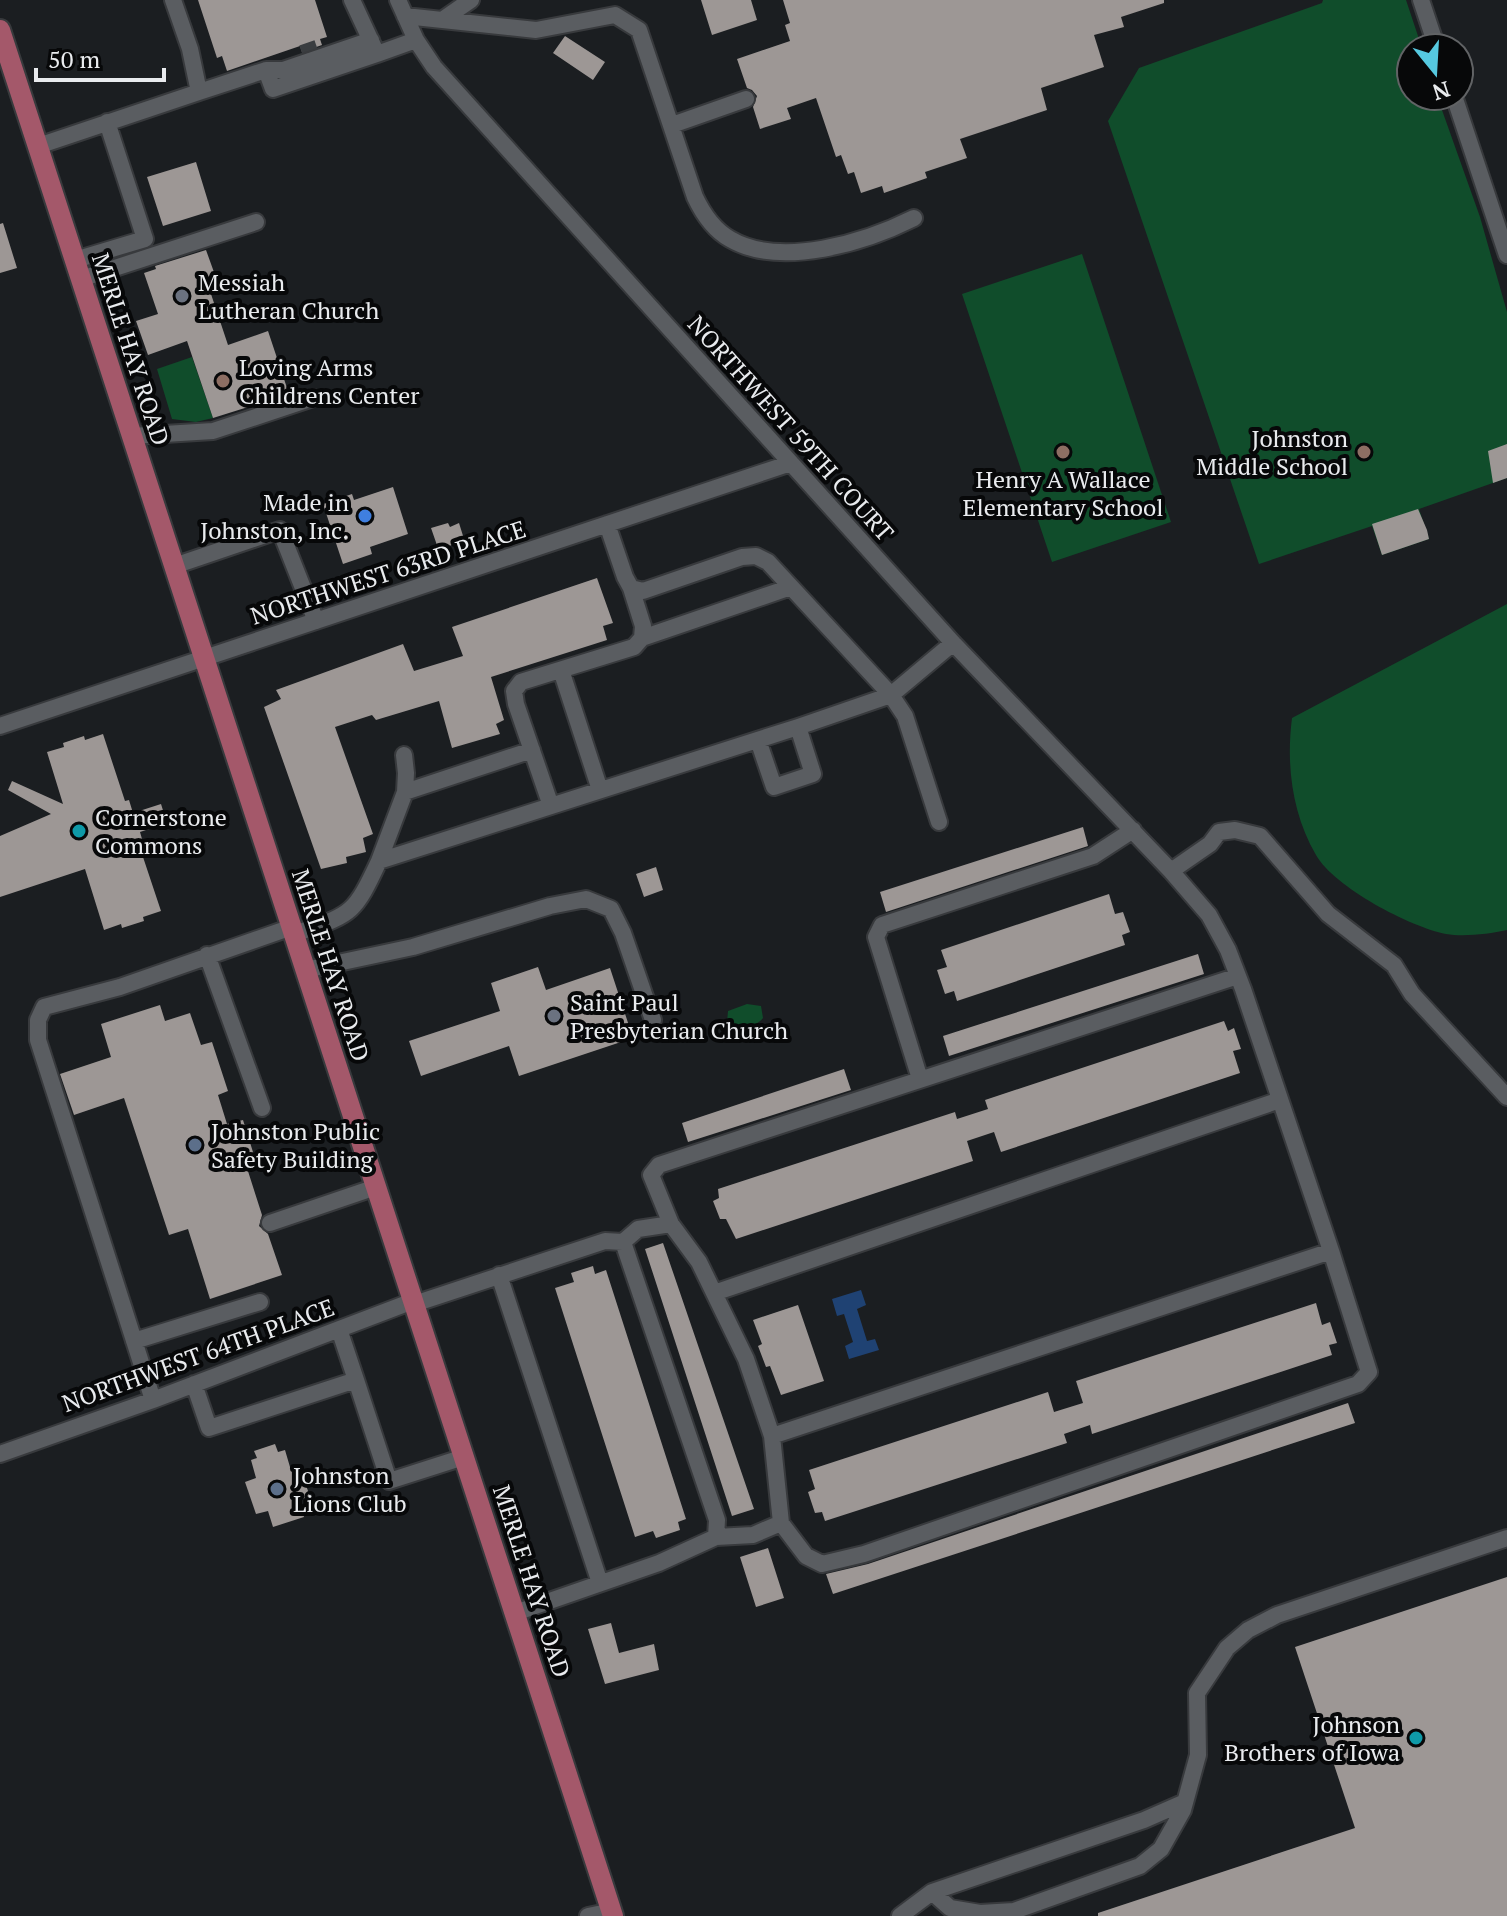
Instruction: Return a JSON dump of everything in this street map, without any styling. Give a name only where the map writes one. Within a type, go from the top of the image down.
[{"type":"main road","name":"MERLE HAY ROAD","points":[[0,30],[612,1914]]},
{"type":"street","points":[[173,0],[190,49],[199,92]]},
{"type":"street","points":[[352,0],[371,42]]},
{"type":"street","points":[[445,18],[471,0]]},
{"type":"street","points":[[1421,0],[1432,32]]},
{"type":"street","points":[[401,8],[445,18],[536,30],[615,15],[639,30],[695,197],[705,217],[728,238],[749,248],[786,254],[821,249],[869,236],[914,218]]},
{"type":"street","name":"NORTHWEST 59TH COURT","points":[[401,8],[416,40],[434,67],[953,643],[1133,830],[1209,915],[1238,976],[1369,1372],[1358,1384],[879,1549],[822,1564],[806,1556],[781,1523]]},
{"type":"street","points":[[322,46],[416,40]]},
{"type":"street","points":[[266,70],[283,70],[371,42]]},
{"type":"street","points":[[38,146],[266,70],[302,53]]},
{"type":"street","points":[[672,125],[746,99]]},
{"type":"street","points":[[1459,112],[1507,255]]},
{"type":"street","points":[[78,270],[145,239],[107,122]]},
{"type":"street","points":[[78,270],[256,222]]},
{"type":"street","points":[[132,436],[213,431],[313,398]]},
{"type":"street","name":"NORTHWEST 63RD PLACE","points":[[0,726],[791,463]]},
{"type":"street","points":[[607,524],[643,626],[642,638]]},
{"type":"street","points":[[174,566],[280,530],[316,621]]},
{"type":"street","points":[[631,588],[643,591],[742,557],[756,556],[768,562],[891,695],[905,716],[939,822]]},
{"type":"street","points":[[551,806],[514,691],[521,682],[634,647],[642,638],[791,587]]},
{"type":"street","points":[[379,861],[891,695],[953,643]]},
{"type":"street","points":[[561,670],[600,790]]},
{"type":"street","points":[[758,740],[774,787],[813,774],[798,727]]},
{"type":"street","points":[[405,792],[532,750]]},
{"type":"street","points":[[153,1400],[38,1040],[38,1020],[44,1007],[120,987],[207,955],[351,912],[359,903],[379,861],[405,792],[404,755]]},
{"type":"street","points":[[920,1079],[876,937],[882,925],[1093,856],[1133,830]]},
{"type":"street","points":[[1171,871],[1210,844],[1219,830],[1260,836],[1328,914],[1394,965],[1412,994],[1507,1097]]},
{"type":"street","points":[[305,970],[413,947],[550,906],[586,899],[611,909],[623,933],[653,1020]]},
{"type":"street","points":[[207,955],[262,1108]]},
{"type":"street","points":[[515,1613],[659,1563],[716,1537],[753,1535],[781,1523],[772,1436],[746,1359],[699,1262],[671,1224],[651,1175],[659,1165],[1238,976]]},
{"type":"street","points":[[714,1293],[1280,1100]]},
{"type":"street","points":[[270,1223],[376,1187]]},
{"type":"street","name":"NORTHWEST 64TH PLACE","points":[[0,1454],[414,1303],[605,1241],[623,1242],[638,1229],[671,1224]]},
{"type":"street","points":[[623,1242],[717,1520],[716,1537]]},
{"type":"street","points":[[772,1436],[1331,1251]]},
{"type":"street","points":[[499,1275],[600,1583]]},
{"type":"street","points":[[134,1341],[260,1302]]},
{"type":"street","points":[[339,1329],[389,1481],[464,1457]]},
{"type":"street","points":[[194,1384],[209,1428],[356,1380]]},
{"type":"street","points":[[932,1892],[950,1908],[980,1913],[1014,1911],[1140,1866],[1161,1849],[1185,1802],[1198,1755],[1197,1693],[1227,1648],[1248,1630],[1277,1615],[1507,1538]]},
{"type":"street","points":[[900,1916],[932,1892],[1144,1820],[1185,1802]]},
{"type":"street","points":[[588,1916],[612,1914]]},
{"type":"green space","points":[[1323,0],[1406,0],[1417,32],[1395,32],[1395,112],[1443,112],[1480,217],[1507,312],[1507,478],[1419,509],[1429,539],[1382,555],[1372,526],[1259,564],[1108,121],[1139,68],[1322,3]]},
{"type":"green space","points":[[1082,254],[1171,522],[1052,562],[962,294]]},
{"type":"green space","points":[[192,357],[213,418],[196,422],[172,419],[157,369]]},
{"type":"green space","points":[[1507,604],[1507,930],[1476,935],[1446,934],[1413,923],[1374,904],[1339,880],[1316,855],[1301,823],[1293,789],[1290,753],[1292,718]]},
{"type":"green space","points":[[747,1004],[761,1006],[763,1018],[760,1021],[741,1028],[727,1023],[728,1011]]},
{"type":"water","points":[[861,1290],[866,1305],[857,1309],[867,1341],[875,1339],[879,1350],[849,1359],[845,1346],[853,1342],[844,1314],[837,1316],[832,1299]]},
{"type":"building","points":[[198,0],[315,0],[327,37],[320,39],[322,45],[302,52],[300,46],[227,71],[222,56],[217,58]]},
{"type":"building","points":[[701,0],[751,0],[757,20],[712,35]]},
{"type":"building","points":[[783,0],[1164,0],[1164,3],[1121,17],[1124,27],[1094,35],[1104,67],[1041,88],[1047,110],[960,139],[967,158],[925,172],[927,178],[884,193],[882,186],[861,193],[854,172],[848,174],[841,155],[836,157],[816,98],[787,108],[791,119],[760,129],[753,107],[757,96],[747,88],[737,59],[790,41],[785,25],[790,23]]},
{"type":"building","points":[[565,36],[605,62],[593,80],[553,53]]},
{"type":"building","points":[[196,162],[211,211],[163,226],[147,177]]},
{"type":"building","points":[[3,223],[17,268],[0,273],[0,224]]},
{"type":"building","points":[[206,250],[215,275],[219,274],[223,286],[210,291],[228,345],[268,331],[289,394],[213,418],[187,341],[148,355],[136,321],[158,314],[144,273],[156,269],[155,266]]},
{"type":"building","points":[[1507,444],[1507,478],[1493,483],[1488,451]]},
{"type":"building","name":"Made in Johnston, Inc.","points":[[393,487],[408,534],[370,547],[372,554],[343,564],[323,504],[352,494],[354,500]]},
{"type":"building","points":[[1418,509],[1429,539],[1382,555],[1372,524]]},
{"type":"building","points":[[448,523],[450,527],[459,523],[464,539],[439,551],[431,528]]},
{"type":"building","points":[[597,578],[613,623],[603,626],[607,640],[491,677],[504,720],[496,724],[500,734],[452,748],[439,701],[376,720],[372,715],[335,727],[373,834],[363,838],[366,852],[346,857],[347,863],[321,869],[264,707],[281,699],[276,690],[403,644],[414,671],[463,656],[452,627]]},
{"type":"building","name":"Cornerstone Commons","points":[[103,734],[125,801],[129,800],[133,813],[161,804],[167,823],[140,832],[144,846],[140,848],[161,911],[143,917],[144,921],[104,930],[85,869],[0,897],[0,836],[51,814],[8,790],[12,781],[63,804],[47,752],[84,736],[85,740]]},
{"type":"building","points":[[1083,827],[1088,846],[886,912],[880,892]]},
{"type":"building","points":[[656,867],[663,890],[644,897],[636,874]]},
{"type":"building","points":[[1109,894],[1115,914],[1123,912],[1130,932],[1122,935],[1125,945],[957,1001],[954,991],[945,994],[937,970],[947,967],[941,950]]},
{"type":"building","points":[[1198,954],[1204,974],[949,1056],[943,1036]]},
{"type":"building","name":"Saint Paul Presbyterian Church","points":[[538,967],[546,990],[610,968],[633,1038],[519,1076],[509,1046],[421,1076],[409,1041],[500,1011],[491,983]]},
{"type":"building","name":"Johnston Public Safety Building","points":[[160,1005],[165,1021],[190,1013],[201,1045],[212,1042],[228,1091],[218,1095],[227,1124],[243,1120],[257,1165],[247,1168],[262,1215],[259,1226],[268,1234],[282,1275],[210,1299],[188,1229],[169,1235],[124,1098],[74,1115],[60,1074],[111,1057],[101,1024]]},
{"type":"building","points":[[1224,1021],[1228,1031],[1234,1028],[1241,1049],[1233,1051],[1240,1073],[1001,1152],[994,1132],[967,1141],[973,1161],[736,1239],[726,1219],[720,1219],[713,1201],[719,1198],[718,1189],[955,1112],[957,1119],[988,1109],[985,1100]]},
{"type":"building","points":[[844,1069],[851,1090],[688,1142],[682,1123]]},
{"type":"building","points":[[663,1243],[754,1509],[732,1516],[645,1249]]},
{"type":"building","points":[[593,1266],[595,1274],[606,1270],[686,1519],[678,1522],[680,1530],[656,1538],[653,1531],[635,1537],[555,1288],[574,1282],[571,1273]]},
{"type":"building","points":[[1316,1303],[1322,1325],[1330,1322],[1337,1343],[1329,1345],[1332,1355],[1092,1434],[1090,1425],[1064,1434],[1067,1443],[825,1521],[822,1512],[815,1513],[808,1492],[815,1489],[809,1470],[1048,1392],[1054,1412],[1083,1403],[1076,1381]]},
{"type":"building","points":[[798,1305],[824,1381],[781,1395],[758,1346],[762,1344],[753,1320]]},
{"type":"building","points":[[1348,1403],[1355,1423],[833,1594],[826,1574],[868,1564]]},
{"type":"building","name":"Johnston Lions Club","points":[[275,1444],[278,1452],[285,1450],[290,1467],[299,1464],[310,1497],[299,1500],[304,1517],[273,1527],[268,1511],[256,1514],[245,1482],[256,1478],[251,1460],[257,1458],[254,1451]]},
{"type":"building","points":[[768,1548],[784,1598],[756,1607],[740,1557]]},
{"type":"building","name":"Johnson Brothers of Iowa","points":[[1507,1577],[1507,1916],[1098,1916],[1098,1913],[1355,1828],[1295,1647]]},
{"type":"building","points":[[611,1623],[619,1653],[654,1644],[659,1670],[605,1684],[588,1629]]},
{"type":"tunnel","points":[[302,53],[322,46]]},
{"type":"place","name":"Messiah Lutheran Church","points":[[182,296]]},
{"type":"place","name":"Loving Arms Childrens Center","points":[[223,381]]},
{"type":"place","name":"Henry A Wallace Elementary School","points":[[1063,452]]},
{"type":"place","name":"Johnston Middle School","points":[[1364,452]]},
{"type":"place","name":"Made in Johnston, Inc.","points":[[365,516]]},
{"type":"place","name":"Cornerstone Commons","points":[[79,831]]},
{"type":"place","name":"Saint Paul Presbyterian Church","points":[[554,1016]]},
{"type":"place","name":"Johnston Public Safety Building","points":[[195,1145]]},
{"type":"place","name":"Johnston Lions Club","points":[[277,1489]]},
{"type":"place","name":"Johnson Brothers of Iowa","points":[[1416,1738]]}]
